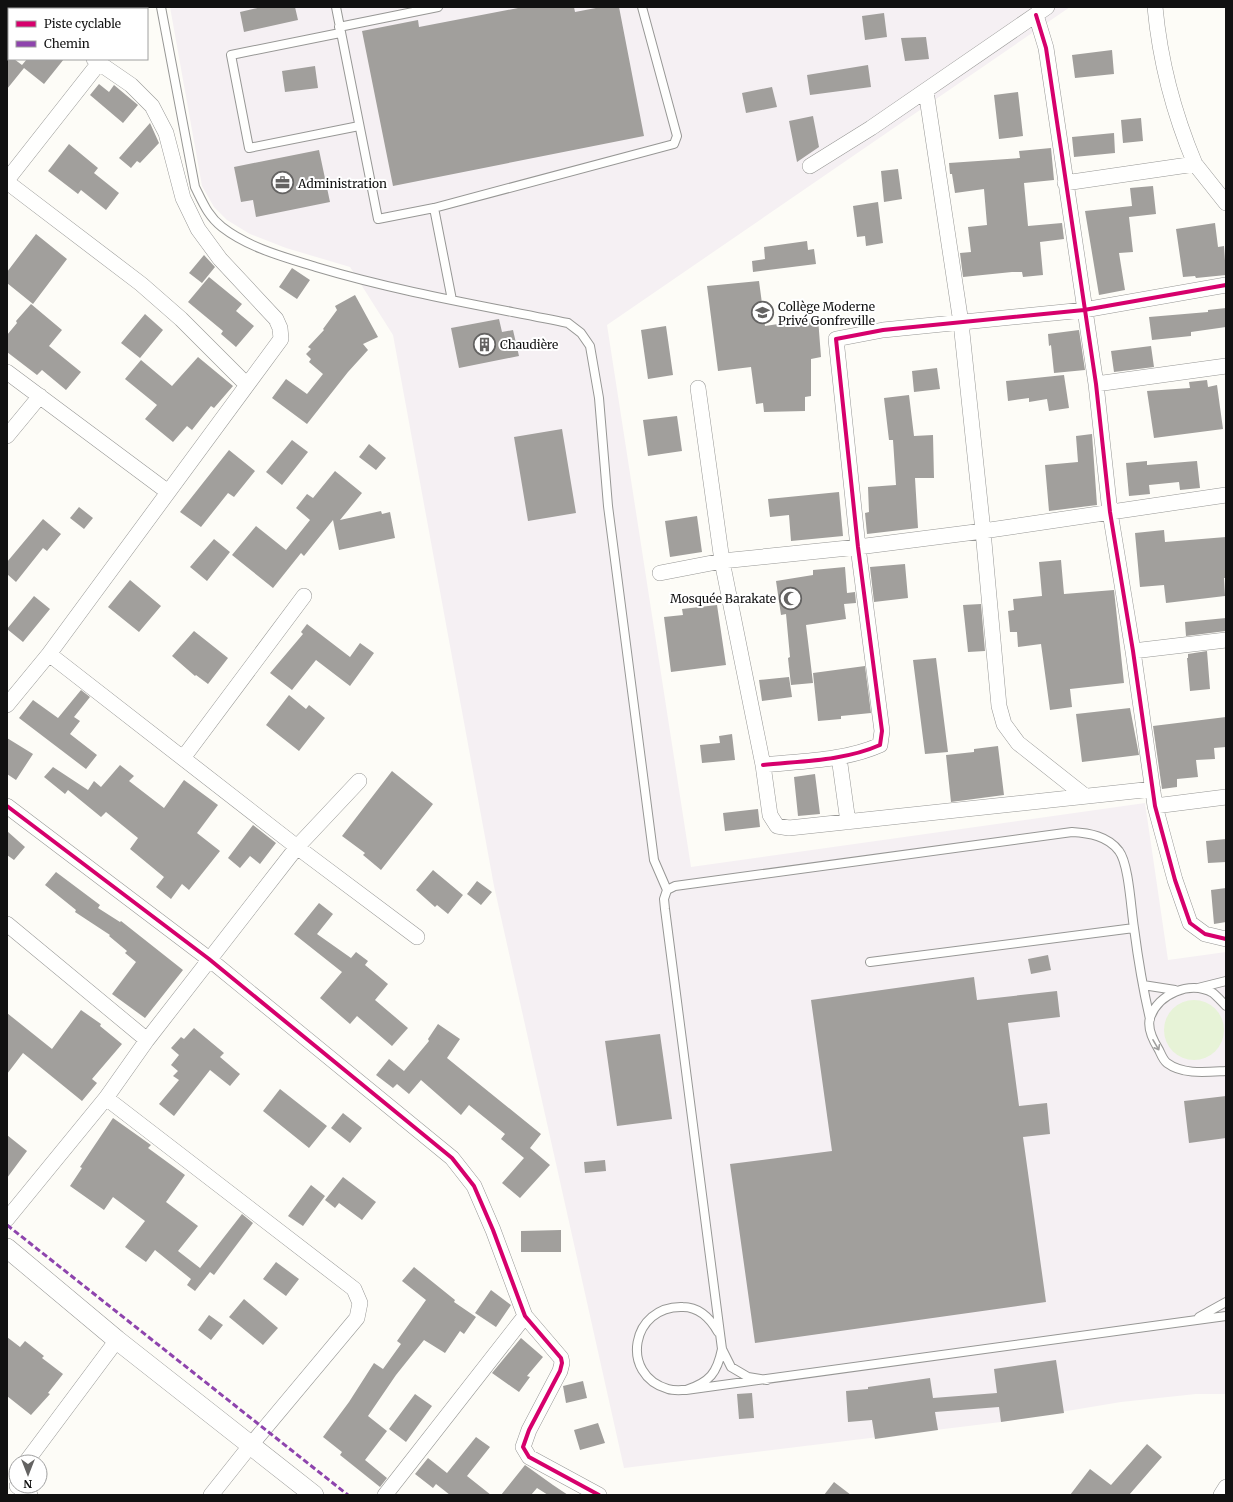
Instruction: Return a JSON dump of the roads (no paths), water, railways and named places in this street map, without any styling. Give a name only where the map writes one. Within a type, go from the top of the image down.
[{"type":"street","points":[[1155,7],[1162,60],[1181,130],[1195,164],[1226,203]]},
{"type":"street","points":[[810,166],[926,91],[1041,11],[1065,182],[1096,384],[1110,512],[1133,651],[1155,806],[1175,880],[1190,923],[1205,934],[1226,939]]},
{"type":"street","points":[[7,705],[49,654],[281,339],[280,328],[276,319],[220,259],[198,229],[183,198],[166,133],[152,106],[131,85],[97,61],[7,181],[141,284],[181,319],[247,385]]},
{"type":"street","points":[[926,91],[961,323],[983,531],[999,706],[1004,724],[1018,743],[1085,796]]},
{"type":"street","points":[[1065,182],[1195,164]]},
{"type":"street","points":[[763,765],[840,757],[867,751],[880,745],[882,731],[858,547],[836,339],[883,330],[1084,310],[1226,285]]},
{"type":"street","points":[[1096,384],[1226,366]]},
{"type":"street","points":[[7,372],[168,492]]},
{"type":"street","points":[[698,388],[722,561],[763,765],[770,815],[778,826],[789,828],[1153,789]]},
{"type":"street","points":[[7,436],[40,396]]},
{"type":"street","points":[[660,573],[722,561],[858,547],[983,531],[1226,495]]},
{"type":"street","points":[[183,758],[304,596]]},
{"type":"street","points":[[1133,651],[1226,640]]},
{"type":"street","points":[[49,654],[297,847],[417,938]]},
{"type":"street","points":[[840,757],[848,822]]},
{"type":"street","points":[[7,1219],[106,1098],[147,1040],[297,847],[359,781]]},
{"type":"street","points":[[1155,806],[1226,797]]},
{"type":"street","points":[[7,806],[209,959],[452,1158],[474,1186],[493,1230],[526,1316],[561,1358],[562,1363],[529,1430],[523,1447],[529,1456],[598,1495]]},
{"type":"street","points":[[7,924],[147,1040]]},
{"type":"street","points":[[106,1098],[354,1290],[360,1303],[358,1318],[250,1446],[211,1495]]},
{"type":"street","points":[[7,1248],[117,1340],[314,1495]]},
{"type":"street","points":[[385,1495],[526,1316]]},
{"type":"street","points":[[32,1454],[117,1340]]},
{"type":"street","points":[[1221,1495],[1226,1487]]},
{"type":"lane","points":[[161,7],[195,187],[208,214],[222,227],[246,242],[282,257],[370,283],[568,324],[581,333],[590,346],[599,398],[608,506],[654,860],[667,890],[664,899],[665,909],[722,1349],[719,1364],[712,1376],[700,1386],[686,1390]]},
{"type":"lane","points":[[336,7],[339,30],[378,219],[434,208],[674,144],[676,136],[642,7]]},
{"type":"lane","points":[[359,126],[249,148],[230,54],[438,7]]},
{"type":"lane","points":[[434,208],[452,300]]},
{"type":"lane","points":[[667,890],[683,884],[1072,832],[1089,833],[1106,840],[1119,851],[1126,872],[1152,1039],[1166,1062],[1184,1070],[1201,1072],[1226,1071]]},
{"type":"lane","points":[[870,962],[1134,928]]},
{"type":"lane","points":[[1143,985],[1155,989],[1176,990],[1194,989],[1226,981]]},
{"type":"lane","points":[[1194,989],[1212,993],[1226,1006]]},
{"type":"lane","points":[[1150,1019],[1161,1001],[1176,990]]},
{"type":"lane","points":[[1194,1320],[1226,1302]]},
{"type":"lane","points":[[767,1380],[748,1377],[731,1367],[722,1349],[720,1335],[712,1322],[701,1312],[687,1307],[674,1306],[659,1311],[648,1320],[640,1332],[636,1346],[638,1360],[645,1374],[655,1384],[669,1390],[686,1390],[767,1380],[1226,1316]]},
{"type":"place","name":"Administration","points":[[282,183]]},
{"type":"place","name":"Collège Moderne Privé Gonfreville","points":[[762,313]]},
{"type":"place","name":"Chaudière","points":[[485,344]]},
{"type":"place","name":"Mosquée Barakate","points":[[791,598]]}]
